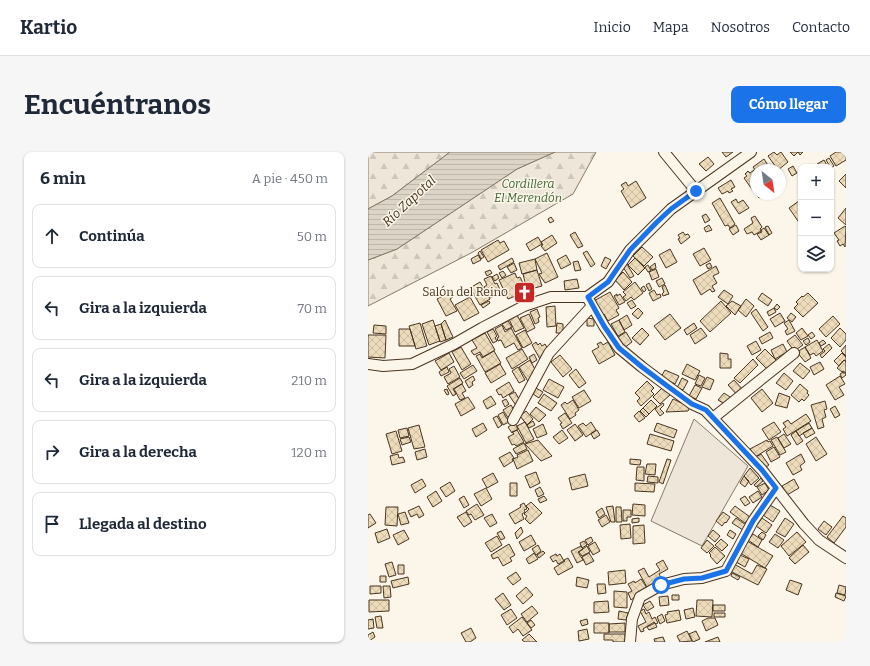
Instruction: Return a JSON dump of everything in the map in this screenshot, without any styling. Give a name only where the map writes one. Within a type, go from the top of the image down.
[{"type":"street","points":[[664,152],[696,191]]},
{"type":"street","points":[[513,420],[549,353],[608,282],[630,250],[671,209],[751,152]]},
{"type":"street","points":[[368,364],[383,366],[412,364],[454,344],[524,306],[551,297],[590,302]]},
{"type":"street","points":[[590,302],[619,348],[692,404],[706,410],[762,470],[804,524],[819,540],[846,558]]},
{"type":"street","points":[[713,418],[794,353]]},
{"type":"street","points":[[630,642],[632,619],[640,597],[661,585],[684,579],[702,578],[726,571],[753,521],[776,488]]},
{"type":"green space","points":[[368,152],[450,152],[392,196],[368,209]]},
{"type":"green space","name":"Cordillera El Merendón","points":[[555,152],[596,152],[573,194],[471,253],[368,306],[368,260],[397,249],[517,169]]},
{"type":"green space","points":[[694,419],[748,466],[702,546],[651,521]]},
{"type":"water","name":"Río Zapotal","points":[[450,152],[555,152],[517,169],[397,249],[368,260],[368,209],[392,196]]},
{"type":"building","points":[[722,152],[733,152],[726,157]]},
{"type":"building","points":[[774,152],[777,155],[781,152],[788,162],[786,164],[774,164],[768,156]]},
{"type":"building","points":[[790,152],[798,152],[794,156]]},
{"type":"building","points":[[836,152],[845,152],[846,160],[836,166],[830,156]]},
{"type":"building","points":[[708,157],[714,164],[706,171],[699,164]]},
{"type":"building","points":[[829,158],[833,164],[828,164],[826,160]]},
{"type":"building","points":[[764,159],[767,164],[757,164]]},
{"type":"building","points":[[824,160],[826,164],[817,164]]},
{"type":"building","points":[[793,166],[797,173],[792,176],[788,169]]},
{"type":"building","points":[[748,171],[750,173],[750,186],[744,178],[747,176],[745,174]]},
{"type":"building","points":[[846,174],[846,188],[839,181]]},
{"type":"building","points":[[731,180],[735,187],[731,189],[733,191],[729,193],[728,191],[722,194],[718,188]]},
{"type":"building","points":[[636,181],[646,198],[631,208],[621,191],[624,189],[621,185],[626,182],[628,186]]},
{"type":"building","points":[[720,198],[735,224],[730,228],[728,225],[725,226],[712,203]]},
{"type":"building","points":[[736,199],[738,203],[743,200],[749,208],[739,214],[731,202]]},
{"type":"building","points":[[798,202],[798,221],[789,208]]},
{"type":"building","points":[[846,208],[846,225],[838,218]]},
{"type":"building","points":[[706,214],[710,220],[705,223],[702,216]]},
{"type":"building","points":[[755,216],[762,227],[760,229],[761,231],[754,235],[752,232],[747,234],[744,229],[753,223],[751,218]]},
{"type":"building","points":[[551,217],[554,221],[550,223],[548,219]]},
{"type":"building","points":[[709,225],[712,230],[706,232],[704,228]]},
{"type":"building","points":[[736,225],[739,231],[733,235],[729,229]]},
{"type":"building","points":[[768,226],[772,233],[769,235],[765,227]]},
{"type":"building","points":[[845,226],[846,227],[845,247],[843,244],[840,246],[837,241],[839,240],[834,233]]},
{"type":"building","points":[[764,228],[769,235],[761,240],[757,234],[762,232],[761,230]]},
{"type":"building","points":[[575,232],[583,246],[578,248],[570,235]]},
{"type":"building","points":[[683,232],[685,235],[688,234],[690,237],[681,244],[678,239],[680,238],[678,235]]},
{"type":"building","points":[[552,235],[557,243],[545,251],[541,246],[543,245],[541,242]]},
{"type":"building","points":[[538,237],[542,244],[530,251],[526,244]]},
{"type":"building","points":[[498,240],[500,243],[504,241],[509,250],[488,262],[481,250]]},
{"type":"building","points":[[642,247],[653,257],[644,266],[633,256]]},
{"type":"building","points":[[704,248],[711,260],[700,266],[693,254]]},
{"type":"building","points":[[670,249],[677,262],[666,268],[659,255]]},
{"type":"building","points":[[480,251],[484,257],[481,259],[478,253]]},
{"type":"building","points":[[587,251],[595,264],[591,267],[583,253]]},
{"type":"building","points":[[547,253],[558,277],[545,283],[539,274],[542,273],[535,259]]},
{"type":"building","points":[[478,255],[481,260],[473,264],[471,259]]},
{"type":"building","points":[[566,255],[571,264],[561,269],[557,260]]},
{"type":"building","points":[[605,257],[611,260],[606,269],[601,266]]},
{"type":"building","points":[[512,258],[514,262],[500,270],[498,266]]},
{"type":"building","points":[[635,258],[645,268],[638,275],[628,265]]},
{"type":"building","points":[[535,259],[537,270],[522,274],[519,263]]},
{"type":"building","points":[[578,261],[581,270],[575,271],[573,262]]},
{"type":"building","points":[[514,263],[517,270],[511,273],[507,267]]},
{"type":"building","points":[[655,263],[656,268],[652,270],[650,267]]},
{"type":"building","points":[[710,263],[712,267],[708,269],[706,265]]},
{"type":"building","points":[[627,264],[634,276],[630,278],[623,267]]},
{"type":"building","points":[[648,265],[651,271],[648,272],[645,267]]},
{"type":"building","points":[[716,266],[719,273],[713,276],[717,283],[712,286],[715,291],[712,292],[710,289],[701,295],[693,280]]},
{"type":"building","points":[[656,269],[659,277],[652,280],[649,272]]},
{"type":"building","points":[[490,270],[492,273],[487,276],[485,272]]},
{"type":"building","points":[[537,270],[542,286],[527,290],[523,274]]},
{"type":"building","points":[[503,271],[506,275],[502,278],[499,273]]},
{"type":"building","points":[[623,272],[632,282],[624,290],[615,280]]},
{"type":"building","points":[[515,273],[517,278],[520,277],[523,283],[520,284],[523,293],[508,299],[499,280]]},
{"type":"building","points":[[497,274],[499,278],[495,281],[492,277]]},
{"type":"building","points":[[491,276],[495,284],[497,283],[501,292],[490,298],[484,287],[487,285],[484,279]]},
{"type":"building","points":[[662,278],[665,284],[659,287],[656,281]]},
{"type":"building","points":[[577,279],[579,288],[565,290],[564,281]]},
{"type":"building","points":[[480,282],[490,299],[480,305],[470,288]]},
{"type":"building","points":[[635,282],[643,293],[634,300],[631,297],[626,301],[623,297],[626,295],[623,292]]},
{"type":"building","points":[[649,283],[652,289],[649,291],[646,285]]},
{"type":"building","points":[[665,285],[669,294],[663,296],[662,294],[664,292],[662,287]]},
{"type":"building","points":[[644,286],[646,290],[644,292],[641,288]]},
{"type":"building","points":[[654,290],[657,295],[660,294],[661,297],[653,301],[649,293]]},
{"type":"building","points":[[724,290],[733,296],[728,304],[718,297]]},
{"type":"building","points":[[450,292],[453,297],[450,299],[457,311],[446,316],[437,299]]},
{"type":"building","points":[[610,292],[619,308],[616,310],[619,315],[608,321],[604,314],[601,316],[592,302]]},
{"type":"building","points":[[762,293],[772,300],[768,306],[758,299]]},
{"type":"building","points":[[808,293],[818,303],[803,317],[794,308],[798,304],[796,302]]},
{"type":"building","points":[[617,294],[617,296],[620,294],[625,302],[619,305],[614,296]]},
{"type":"building","points":[[470,297],[479,313],[464,321],[455,305]]},
{"type":"building","points":[[746,299],[754,306],[746,317],[738,310]]},
{"type":"building","points":[[632,300],[636,306],[631,309],[627,303]]},
{"type":"building","points":[[489,301],[490,303],[483,308],[481,305]]},
{"type":"building","points":[[721,301],[731,313],[710,332],[700,321]]},
{"type":"building","points":[[732,301],[741,306],[735,315],[726,306]]},
{"type":"building","points":[[777,304],[780,307],[777,310],[774,308]]},
{"type":"building","points":[[555,306],[556,326],[547,327],[546,307]]},
{"type":"building","points":[[638,308],[643,313],[638,319],[632,314]]},
{"type":"building","points":[[774,308],[776,312],[769,316],[767,312]]},
{"type":"building","points":[[537,309],[540,317],[538,318],[539,322],[535,324],[530,312]]},
{"type":"building","points":[[756,309],[768,327],[763,331],[751,313]]},
{"type":"building","points":[[780,313],[785,321],[775,327],[770,319]]},
{"type":"building","points":[[791,313],[796,317],[792,322],[787,318]]},
{"type":"building","points":[[529,314],[535,328],[527,332],[520,318]]},
{"type":"building","points":[[670,314],[681,328],[665,340],[654,326]]},
{"type":"building","points":[[517,315],[524,328],[515,332],[509,319]]},
{"type":"building","points":[[627,315],[632,325],[624,330],[619,320]]},
{"type":"building","points":[[833,316],[840,324],[826,337],[819,329]]},
{"type":"building","points":[[587,318],[594,319],[594,326],[587,326]]},
{"type":"building","points":[[433,320],[440,341],[429,345],[422,324]]},
{"type":"building","points":[[445,320],[453,337],[446,340],[441,324]]},
{"type":"building","points":[[619,320],[625,332],[618,336],[611,324]]},
{"type":"building","points":[[789,320],[795,331],[787,335],[785,331],[788,329],[784,323]]},
{"type":"building","points":[[508,321],[512,327],[506,330],[502,324]]},
{"type":"building","points":[[420,323],[427,346],[416,349],[409,326]]},
{"type":"building","points":[[557,323],[563,324],[563,333],[556,333]]},
{"type":"building","points":[[694,323],[697,328],[687,335],[684,330]]},
{"type":"building","points":[[441,324],[446,340],[440,342],[435,326]]},
{"type":"building","points":[[374,325],[386,326],[386,334],[373,333]]},
{"type":"building","points":[[502,325],[505,332],[511,328],[522,348],[518,350],[514,343],[505,348],[501,340],[498,341],[497,338],[499,337],[495,329]]},
{"type":"building","points":[[642,328],[649,335],[640,345],[632,338]]},
{"type":"building","points":[[701,328],[707,336],[695,344],[690,335]]},
{"type":"building","points":[[802,328],[808,336],[801,340],[796,333]]},
{"type":"building","points":[[840,328],[846,334],[846,340],[840,347],[831,338]]},
{"type":"building","points":[[399,329],[410,329],[415,346],[399,346]]},
{"type":"building","points":[[493,329],[497,336],[495,338],[497,341],[493,343],[487,332]]},
{"type":"building","points":[[525,330],[532,343],[523,348],[516,335]]},
{"type":"building","points":[[626,332],[632,342],[624,348],[617,338]]},
{"type":"building","points":[[770,332],[773,338],[762,344],[759,338]]},
{"type":"building","points":[[812,332],[815,336],[811,339],[808,335]]},
{"type":"building","points":[[485,333],[495,350],[483,357],[480,352],[474,355],[471,351],[477,348],[472,340]]},
{"type":"building","points":[[368,335],[386,335],[385,358],[368,357]]},
{"type":"building","points":[[795,335],[803,345],[794,351],[787,341]]},
{"type":"building","points":[[808,338],[810,342],[806,345],[803,341]]},
{"type":"building","points":[[817,340],[823,351],[816,356],[814,353],[810,355],[805,347]]},
{"type":"building","points":[[823,340],[826,343],[821,346],[819,343]]},
{"type":"building","points":[[756,341],[761,350],[752,355],[747,346]]},
{"type":"building","points":[[536,342],[538,345],[540,343],[542,346],[545,344],[550,353],[540,359],[532,345]]},
{"type":"building","points":[[601,342],[603,345],[608,342],[615,355],[599,364],[592,351],[599,347],[597,344]]},
{"type":"building","points":[[783,344],[787,352],[775,359],[771,350]]},
{"type":"building","points":[[829,344],[832,348],[822,358],[820,355],[825,351],[823,349]]},
{"type":"building","points":[[846,345],[846,356],[841,351]]},
{"type":"building","points":[[461,347],[471,364],[462,370],[452,352]]},
{"type":"building","points":[[805,347],[811,358],[805,362],[797,352]]},
{"type":"building","points":[[522,349],[528,359],[512,369],[506,358]]},
{"type":"building","points":[[765,349],[778,362],[769,371],[756,358]]},
{"type":"building","points":[[494,351],[501,363],[485,372],[476,356],[480,354],[482,358]]},
{"type":"building","points":[[449,353],[454,362],[441,370],[435,361]]},
{"type":"building","points":[[720,353],[728,354],[728,359],[731,359],[731,368],[720,368]]},
{"type":"building","points":[[842,353],[846,357],[846,361],[844,360],[839,366],[834,361]]},
{"type":"building","points":[[534,354],[537,360],[532,363],[529,357]]},
{"type":"building","points":[[560,355],[572,369],[563,377],[551,362]]},
{"type":"building","points":[[753,359],[758,365],[740,383],[734,378]]},
{"type":"building","points":[[530,360],[539,377],[529,383],[519,367]]},
{"type":"building","points":[[844,360],[846,362],[846,373],[837,368]]},
{"type":"building","points":[[820,362],[824,369],[814,375],[810,367]]},
{"type":"building","points":[[800,363],[810,371],[803,379],[793,371]]},
{"type":"building","points":[[500,364],[506,374],[491,383],[485,373]]},
{"type":"building","points":[[687,364],[700,371],[695,380],[682,374]]},
{"type":"building","points":[[473,365],[477,371],[464,379],[460,373]]},
{"type":"building","points":[[454,366],[460,377],[448,384],[444,377],[451,373],[449,369]]},
{"type":"building","points":[[447,367],[449,372],[441,376],[439,372]]},
{"type":"building","points":[[518,367],[525,380],[519,383],[512,371]]},
{"type":"building","points":[[576,369],[586,383],[579,388],[569,375]]},
{"type":"building","points":[[665,370],[679,376],[675,384],[661,377]]},
{"type":"building","points":[[843,372],[846,375],[842,378],[840,374]]},
{"type":"building","points":[[784,373],[793,381],[786,390],[776,383]]},
{"type":"building","points":[[699,375],[705,378],[701,386],[695,384]]},
{"type":"building","points":[[473,376],[475,380],[472,382],[473,385],[469,388],[465,381]]},
{"type":"building","points":[[840,376],[845,384],[839,387],[844,395],[835,400],[826,385]]},
{"type":"building","points":[[707,377],[714,380],[710,390],[702,387]]},
{"type":"building","points":[[460,378],[463,383],[453,389],[456,394],[453,396],[447,386]]},
{"type":"building","points":[[682,378],[688,381],[683,390],[677,388]]},
{"type":"building","points":[[549,379],[564,387],[558,398],[543,390]]},
{"type":"building","points":[[734,380],[745,392],[739,397],[728,385]]},
{"type":"building","points":[[647,381],[654,388],[651,391],[654,394],[641,406],[637,401],[640,398],[635,393]]},
{"type":"building","points":[[509,382],[514,391],[503,398],[496,390]]},
{"type":"building","points":[[462,384],[466,391],[462,393],[465,398],[460,400],[454,389]]},
{"type":"building","points":[[800,384],[808,391],[807,393],[809,395],[804,401],[802,399],[799,402],[791,395]]},
{"type":"building","points":[[695,385],[702,388],[696,399],[689,396]]},
{"type":"building","points":[[663,387],[670,395],[660,404],[653,397]]},
{"type":"building","points":[[536,388],[543,392],[539,398],[533,394]]},
{"type":"building","points":[[447,389],[449,394],[447,395],[444,390]]},
{"type":"building","points":[[762,389],[773,403],[762,412],[751,398]]},
{"type":"building","points":[[584,390],[591,401],[579,408],[572,397]]},
{"type":"building","points":[[515,392],[522,404],[519,410],[509,395]]},
{"type":"building","points":[[724,393],[733,399],[728,406],[718,400]]},
{"type":"building","points":[[779,393],[790,397],[787,408],[775,405]]},
{"type":"building","points":[[544,394],[557,403],[551,411],[538,403]]},
{"type":"building","points":[[491,396],[496,404],[487,409],[483,401]]},
{"type":"building","points":[[468,397],[475,408],[461,416],[455,404]]},
{"type":"building","points":[[506,399],[509,404],[505,407],[502,401]]},
{"type":"building","points":[[673,399],[690,407],[688,411],[666,412]]},
{"type":"building","points":[[573,400],[579,410],[575,413],[576,415],[570,419],[561,405],[565,402],[567,404]]},
{"type":"building","points":[[651,400],[657,406],[649,414],[643,408]]},
{"type":"building","points":[[825,401],[827,409],[824,410],[826,417],[822,419],[824,427],[818,429],[811,405]]},
{"type":"building","points":[[663,403],[664,405],[660,409],[664,413],[660,416],[655,409]]},
{"type":"building","points":[[511,405],[516,413],[511,422],[503,410]]},
{"type":"building","points":[[835,406],[840,415],[835,418],[830,409]]},
{"type":"building","points":[[536,407],[546,415],[539,422],[530,414]]},
{"type":"building","points":[[643,408],[649,414],[646,417],[640,411]]},
{"type":"building","points":[[526,411],[533,419],[527,425],[520,416]]},
{"type":"building","points":[[639,411],[645,418],[639,422],[634,416]]},
{"type":"building","points":[[503,412],[509,422],[503,425],[498,415]]},
{"type":"building","points":[[565,413],[572,423],[563,429],[560,424],[562,423],[558,418]]},
{"type":"building","points":[[806,414],[811,421],[787,436],[783,429],[786,427],[783,423],[788,420],[791,424]]},
{"type":"building","points":[[497,416],[502,425],[498,428],[493,418]]},
{"type":"building","points":[[533,421],[535,425],[529,428],[527,425]]},
{"type":"building","points":[[525,422],[534,439],[526,443],[517,426]]},
{"type":"building","points":[[591,422],[596,430],[586,437],[578,426],[583,423],[586,426]]},
{"type":"building","points":[[774,422],[781,432],[769,440],[762,429]]},
{"type":"building","points":[[483,423],[487,430],[476,437],[472,429]]},
{"type":"building","points":[[515,423],[518,429],[512,433],[508,427]]},
{"type":"building","points":[[657,423],[677,430],[674,438],[654,431]]},
{"type":"building","points":[[809,423],[812,428],[799,436],[796,431]]},
{"type":"building","points":[[543,424],[547,434],[537,438],[533,429]]},
{"type":"building","points":[[575,424],[583,435],[575,441],[567,430]]},
{"type":"building","points":[[419,425],[425,447],[414,449],[408,428]]},
{"type":"building","points":[[407,428],[409,436],[400,438],[398,430]]},
{"type":"building","points":[[812,428],[815,433],[806,438],[803,433]]},
{"type":"building","points":[[517,430],[524,442],[516,446],[514,444],[512,445],[508,437],[514,434],[512,432]]},
{"type":"building","points":[[562,430],[568,438],[559,444],[553,437]]},
{"type":"building","points":[[597,430],[600,435],[594,439],[591,434]]},
{"type":"building","points":[[396,431],[402,451],[392,454],[386,434]]},
{"type":"building","points":[[796,431],[803,441],[797,445],[791,435]]},
{"type":"building","points":[[650,434],[674,441],[671,451],[647,444]]},
{"type":"building","points":[[784,434],[791,444],[784,448],[778,438]]},
{"type":"building","points":[[409,437],[411,442],[402,445],[400,439]]},
{"type":"building","points":[[777,437],[786,452],[780,455],[771,440]]},
{"type":"building","points":[[816,437],[827,454],[816,461],[806,444]]},
{"type":"building","points":[[538,440],[552,456],[541,461],[525,444]]},
{"type":"building","points":[[767,440],[768,442],[770,441],[773,446],[755,457],[750,449]]},
{"type":"building","points":[[524,443],[527,449],[516,454],[513,449]]},
{"type":"building","points":[[774,447],[780,457],[771,462],[766,452]]},
{"type":"building","points":[[425,449],[427,457],[417,460],[415,452]]},
{"type":"building","points":[[528,450],[533,461],[517,469],[513,459],[518,457],[517,455]]},
{"type":"building","points":[[510,452],[514,458],[512,459],[513,461],[504,467],[499,458]]},
{"type":"building","points":[[398,454],[399,458],[403,457],[405,462],[392,465],[390,456]]},
{"type":"building","points":[[761,454],[769,465],[763,469],[756,457]]},
{"type":"building","points":[[801,454],[805,462],[800,466],[802,470],[793,475],[786,463]]},
{"type":"building","points":[[630,459],[641,460],[640,465],[630,464]]},
{"type":"building","points":[[667,459],[671,460],[663,484],[659,482]]},
{"type":"building","points":[[647,464],[656,464],[655,475],[645,474]]},
{"type":"building","points":[[637,467],[644,467],[644,481],[636,480]]},
{"type":"building","points":[[750,468],[759,478],[751,485],[744,476]]},
{"type":"building","points":[[536,472],[540,483],[530,488],[525,476]]},
{"type":"building","points":[[493,473],[498,482],[487,488],[482,479]]},
{"type":"building","points":[[585,474],[588,486],[572,490],[569,478]]},
{"type":"building","points":[[648,476],[658,477],[658,483],[647,482]]},
{"type":"building","points":[[744,476],[749,481],[745,487],[740,483]]},
{"type":"building","points":[[761,478],[763,481],[756,487],[754,485]]},
{"type":"building","points":[[422,479],[426,486],[415,493],[411,485]]},
{"type":"building","points":[[794,479],[799,488],[787,495],[782,486]]},
{"type":"building","points":[[450,482],[455,491],[446,497],[440,488]]},
{"type":"building","points":[[510,483],[517,483],[517,496],[510,496]]},
{"type":"building","points":[[635,483],[655,484],[654,492],[635,491]]},
{"type":"building","points":[[765,483],[769,490],[762,495],[757,487]]},
{"type":"building","points":[[540,487],[544,494],[538,497],[535,490]]},
{"type":"building","points":[[486,488],[492,499],[481,506],[474,494]]},
{"type":"building","points":[[436,491],[442,501],[433,507],[427,497]]},
{"type":"building","points":[[758,491],[762,497],[753,503],[749,497]]},
{"type":"building","points":[[464,496],[469,505],[464,508],[459,499]]},
{"type":"building","points":[[544,496],[547,500],[540,503],[538,499]]},
{"type":"building","points":[[745,496],[750,503],[745,506],[740,499]]},
{"type":"building","points":[[531,502],[542,513],[530,524],[525,519],[527,516],[524,514],[529,509],[526,506]]},
{"type":"building","points":[[524,503],[527,509],[524,510],[525,512],[522,514],[524,519],[515,524],[509,514],[521,507],[520,505]]},
{"type":"building","points":[[477,504],[484,515],[475,520],[471,514],[469,515],[466,511]]},
{"type":"building","points":[[633,504],[645,505],[645,516],[632,515]]},
{"type":"building","points":[[770,505],[780,511],[773,522],[763,515]]},
{"type":"building","points":[[419,506],[424,515],[419,518],[417,514],[411,517],[408,511]]},
{"type":"building","points":[[613,506],[615,522],[611,522],[606,507]]},
{"type":"building","points":[[735,506],[750,517],[745,523],[730,512]]},
{"type":"building","points":[[386,507],[398,507],[397,526],[385,525]]},
{"type":"building","points":[[616,507],[621,507],[622,522],[616,522]]},
{"type":"building","points":[[602,508],[605,514],[599,518],[596,512]]},
{"type":"building","points":[[623,510],[631,510],[631,517],[627,517],[627,521],[623,521]]},
{"type":"building","points":[[405,512],[409,523],[401,525],[398,514]]},
{"type":"building","points":[[466,512],[472,522],[464,527],[457,517]]},
{"type":"building","points":[[723,512],[730,517],[722,526],[716,521]]},
{"type":"building","points":[[370,514],[376,523],[368,528],[368,515]]},
{"type":"building","points":[[492,514],[497,523],[490,527],[484,518]]},
{"type":"building","points":[[606,515],[610,522],[602,527],[598,520]]},
{"type":"building","points":[[843,516],[846,518],[846,527],[834,543],[827,537]]},
{"type":"building","points":[[639,518],[639,522],[632,523],[632,519]]},
{"type":"building","points":[[736,518],[746,525],[743,530],[732,523]]},
{"type":"building","points":[[762,518],[772,525],[766,533],[756,526]]},
{"type":"building","points":[[785,518],[794,524],[785,537],[776,532]]},
{"type":"building","points":[[824,521],[832,527],[826,535],[818,529]]},
{"type":"building","points":[[630,524],[631,538],[621,539],[620,525]]},
{"type":"building","points":[[644,525],[645,543],[633,544],[633,526]]},
{"type":"building","points":[[521,527],[523,532],[517,539],[515,533]]},
{"type":"building","points":[[387,529],[390,538],[378,543],[375,533]]},
{"type":"building","points":[[404,530],[409,539],[398,545],[393,535]]},
{"type":"building","points":[[713,530],[720,536],[715,542],[708,536]]},
{"type":"building","points":[[730,530],[736,534],[733,539],[727,535]]},
{"type":"building","points":[[501,531],[505,538],[501,540],[497,533]]},
{"type":"building","points":[[762,532],[766,535],[763,540],[758,536]]},
{"type":"building","points":[[797,532],[806,542],[789,556],[781,546]]},
{"type":"building","points":[[753,534],[762,540],[758,547],[748,540]]},
{"type":"building","points":[[775,534],[784,540],[778,548],[769,542]]},
{"type":"building","points":[[531,535],[536,544],[524,551],[519,542]]},
{"type":"building","points":[[497,536],[502,545],[491,552],[485,543]]},
{"type":"building","points":[[591,537],[593,541],[588,545],[585,540]]},
{"type":"building","points":[[721,539],[728,545],[722,551],[715,545]]},
{"type":"building","points":[[707,540],[714,546],[707,553],[701,548]]},
{"type":"building","points":[[584,541],[587,545],[582,548],[580,543]]},
{"type":"building","points":[[747,541],[773,556],[765,568],[737,551]]},
{"type":"building","points":[[595,542],[600,551],[593,555],[588,546]]},
{"type":"building","points":[[509,544],[515,555],[510,558],[512,561],[503,566],[498,557],[493,559],[491,555]]},
{"type":"building","points":[[538,545],[541,551],[536,555],[532,549]]},
{"type":"building","points":[[803,545],[809,552],[795,564],[789,558]]},
{"type":"building","points":[[581,546],[583,549],[578,552],[583,560],[577,563],[571,551]]},
{"type":"building","points":[[587,546],[590,552],[582,556],[579,552]]},
{"type":"building","points":[[715,547],[725,556],[717,564],[709,553]]},
{"type":"building","points":[[543,551],[545,553],[539,558],[537,555]]},
{"type":"building","points":[[534,553],[538,559],[529,564],[526,559]]},
{"type":"building","points":[[589,553],[594,561],[586,565],[582,557]]},
{"type":"building","points":[[556,554],[557,556],[560,554],[564,561],[558,564],[556,560],[553,562],[550,557]]},
{"type":"building","points":[[740,555],[749,559],[745,567],[736,562]]},
{"type":"building","points":[[568,558],[573,567],[558,575],[554,568]]},
{"type":"building","points":[[663,560],[668,569],[659,574],[663,581],[648,589],[638,571],[644,568],[649,577],[660,570],[656,564]]},
{"type":"building","points":[[392,562],[396,575],[389,577],[385,564]]},
{"type":"building","points":[[734,564],[752,574],[757,565],[767,569],[758,585],[730,571]]},
{"type":"building","points":[[398,565],[404,565],[404,574],[398,574]]},
{"type":"building","points":[[625,570],[626,583],[609,585],[608,572]]},
{"type":"building","points":[[516,572],[521,579],[513,585],[507,578]]},
{"type":"building","points":[[732,573],[740,577],[738,580],[731,576]]},
{"type":"building","points":[[380,576],[386,576],[386,582],[380,582]]},
{"type":"building","points":[[408,577],[409,584],[393,588],[391,581]]},
{"type":"building","points":[[577,577],[589,580],[587,588],[576,586]]},
{"type":"building","points":[[641,579],[647,588],[631,600],[628,593],[632,591],[628,584],[634,581],[635,583]]},
{"type":"building","points":[[790,580],[802,584],[798,595],[786,590]]},
{"type":"building","points":[[597,584],[605,584],[606,593],[598,594]]},
{"type":"building","points":[[839,585],[846,587],[845,595],[837,593]]},
{"type":"building","points":[[370,586],[381,586],[381,593],[370,594]]},
{"type":"building","points":[[383,586],[390,586],[391,597],[384,598]]},
{"type":"building","points":[[526,587],[533,595],[523,604],[516,596]]},
{"type":"building","points":[[614,591],[627,592],[627,608],[614,607]]},
{"type":"building","points":[[503,593],[511,605],[504,610],[495,599]]},
{"type":"building","points":[[836,593],[846,596],[844,601],[835,597]]},
{"type":"building","points":[[672,595],[679,595],[679,600],[672,600]]},
{"type":"building","points":[[668,596],[669,605],[660,606],[659,597]]},
{"type":"building","points":[[369,600],[389,600],[389,611],[369,612]]},
{"type":"building","points":[[697,600],[713,600],[712,617],[696,616]]},
{"type":"building","points":[[608,601],[609,612],[594,613],[594,602]]},
{"type":"building","points":[[650,601],[654,607],[647,611],[643,605]]},
{"type":"building","points":[[713,605],[725,605],[725,611],[713,611]]},
{"type":"building","points":[[532,606],[538,613],[527,622],[521,614]]},
{"type":"building","points":[[693,608],[695,617],[686,619],[684,610]]},
{"type":"building","points":[[511,609],[517,618],[507,625],[501,615]]},
{"type":"building","points":[[644,609],[646,614],[649,612],[652,619],[655,617],[658,623],[656,624],[654,622],[641,632],[638,626],[646,622],[640,611]]},
{"type":"building","points":[[679,610],[681,620],[667,623],[665,615],[668,614],[667,612]]},
{"type":"building","points":[[619,611],[628,613],[626,620],[618,619]]},
{"type":"building","points":[[714,613],[725,613],[725,617],[714,617]]},
{"type":"building","points":[[662,614],[665,621],[660,624],[657,617]]},
{"type":"building","points":[[381,616],[383,628],[377,628],[375,617]]},
{"type":"building","points":[[522,617],[532,630],[523,636],[518,629],[513,633],[509,627]]},
{"type":"building","points":[[708,618],[715,618],[718,625],[706,631],[702,621]]},
{"type":"building","points":[[373,619],[374,628],[368,629],[368,620]]},
{"type":"building","points":[[587,619],[588,624],[582,626],[580,621]]},
{"type":"building","points":[[531,620],[535,625],[531,628],[527,623]]},
{"type":"building","points":[[594,623],[609,623],[609,633],[594,633]]},
{"type":"building","points":[[625,623],[625,632],[609,632],[609,624]]},
{"type":"building","points":[[655,623],[657,627],[649,630],[647,627]]},
{"type":"building","points":[[471,628],[476,638],[470,642],[466,642],[461,633]]},
{"type":"building","points":[[587,629],[589,639],[579,641],[578,631]]},
{"type":"building","points":[[687,631],[692,641],[680,642],[677,636]]},
{"type":"building","points":[[696,631],[700,639],[693,642],[689,634]]},
{"type":"building","points":[[373,632],[375,637],[369,641],[368,635]]},
{"type":"building","points":[[529,634],[537,642],[525,642],[522,640]]},
{"type":"building","points":[[604,634],[625,634],[625,642],[604,640]]},
{"type":"building","points":[[663,637],[665,642],[655,642],[654,639]]},
{"type":"building","points":[[718,637],[720,642],[705,642]]},
{"type":"place","name":"Salón del Reino","points":[[524,292]]},
{"type":"route","points":[[661,585],[684,579],[702,578],[726,571],[753,521],[776,488],[762,470],[706,410],[692,404],[619,348],[594,311],[588,297],[608,282],[630,250],[657,222],[671,209],[696,191]]}]
